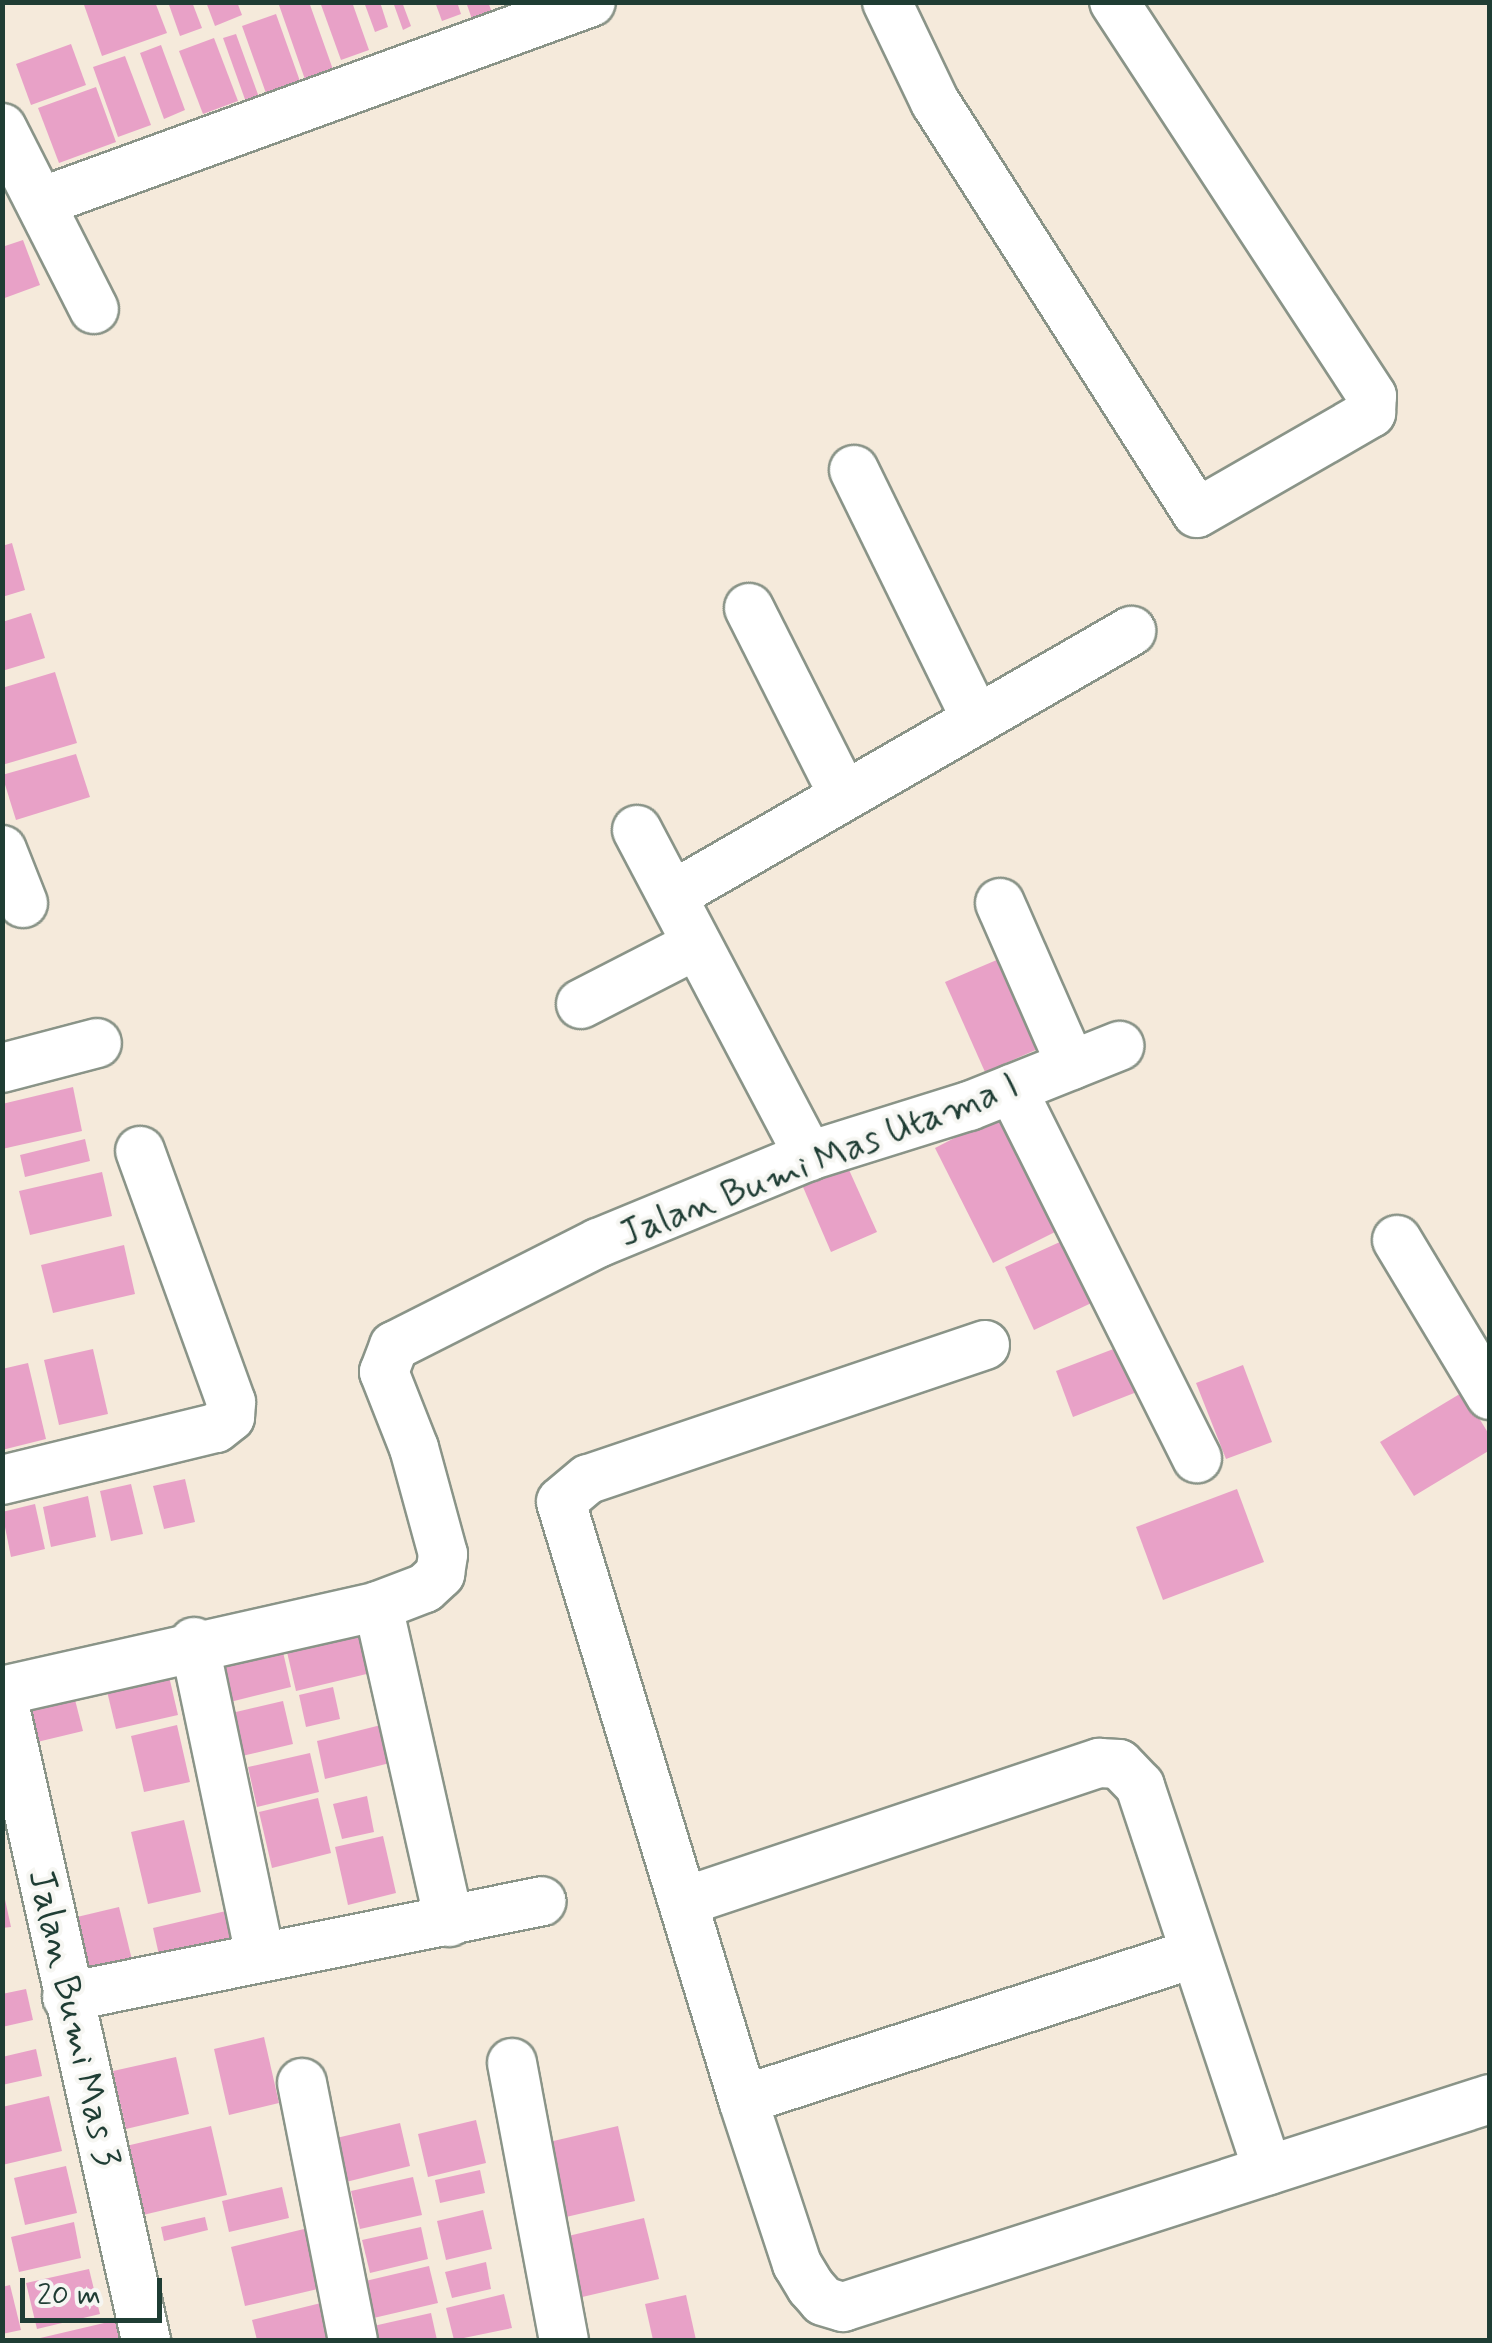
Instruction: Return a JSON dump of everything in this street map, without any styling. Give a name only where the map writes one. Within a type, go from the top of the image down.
[{"type":"street","points":[[40,202],[591,2]]},
{"type":"street","points":[[887,2],[935,102],[1197,514],[1371,413],[1372,396],[1114,2]]},
{"type":"street","points":[[2,128],[94,308]]},
{"type":"street","points":[[854,470],[976,719]]},
{"type":"street","points":[[749,608],[843,794]]},
{"type":"street","points":[[673,894],[1132,631]]},
{"type":"street","points":[[637,830],[809,1156]]},
{"type":"street","points":[[2,850],[23,902]]},
{"type":"street","points":[[1000,903],[1071,1065]]},
{"type":"street","points":[[580,1004],[696,945]]},
{"type":"street","points":[[2,1068],[97,1043]]},
{"type":"street","name":"Jalan Bumi Mas Utama I","points":[[2,1693],[194,1642],[378,1606],[424,1588],[444,1564],[433,1509],[384,1372],[394,1346],[598,1243],[809,1156],[1012,1089],[1119,1046]]},
{"type":"street","points":[[1012,1089],[1197,1458]]},
{"type":"street","points":[[2,1480],[216,1428],[230,1417],[231,1402],[140,1152]]},
{"type":"street","points":[[1397,1240],[1490,1395]]},
{"type":"street","points":[[986,1345],[566,1492],[564,1516],[796,2264],[824,2301],[843,2308],[1490,2099]]},
{"type":"street","points":[[378,1606],[449,1922]]},
{"type":"street","points":[[194,1642],[260,1956]]},
{"type":"street","name":"Jalan Bumi Mas 3","points":[[2,1693],[146,2340]]},
{"type":"street","points":[[683,1902],[1100,1763],[1118,1764],[1140,1786],[1268,2170]]},
{"type":"street","points":[[67,1997],[541,1902]]},
{"type":"street","points":[[743,2100],[1195,1953]]},
{"type":"street","points":[[512,2063],[564,2340]]},
{"type":"street","points":[[302,2084],[354,2340]]},
{"type":"building","points":[[83,2],[155,2],[167,33],[102,56]]},
{"type":"building","points":[[168,2],[192,2],[202,28],[180,36]]},
{"type":"building","points":[[206,2],[237,2],[242,15],[215,26]]},
{"type":"building","points":[[309,2],[336,78],[308,88],[279,5]]},
{"type":"building","points":[[320,2],[352,2],[369,50],[341,60]]},
{"type":"building","points":[[364,2],[380,2],[388,27],[375,32]]},
{"type":"building","points":[[393,2],[402,2],[411,26],[403,30]]},
{"type":"building","points":[[435,2],[457,2],[461,14],[442,21]]},
{"type":"building","points":[[466,2],[488,2],[493,15],[473,22]]},
{"type":"building","points":[[276,14],[301,84],[267,96],[242,26]]},
{"type":"building","points":[[236,34],[260,100],[247,105],[223,38]]},
{"type":"building","points":[[214,38],[238,101],[203,114],[179,51]]},
{"type":"building","points":[[71,44],[86,85],[31,105],[16,64]]},
{"type":"building","points":[[161,45],[185,110],[164,119],[140,53]]},
{"type":"building","points":[[125,56],[151,125],[118,137],[93,67]]},
{"type":"building","points":[[96,87],[116,142],[59,163],[38,108]]},
{"type":"building","points":[[23,240],[40,285],[2,299],[2,247]]},
{"type":"building","points":[[12,543],[25,590],[2,597],[2,546]]},
{"type":"building","points":[[31,613],[45,658],[2,671],[2,622]]},
{"type":"building","points":[[55,672],[77,743],[2,765],[2,688]]},
{"type":"building","points":[[76,754],[90,797],[16,820],[2,775]]},
{"type":"building","points":[[999,959],[1038,1049],[985,1072],[945,982]]},
{"type":"building","points":[[73,1087],[82,1131],[2,1149],[2,1104]]},
{"type":"building","points":[[1005,1112],[1063,1228],[993,1263],[935,1148]]},
{"type":"building","points":[[85,1139],[90,1161],[25,1177],[20,1155]]},
{"type":"building","points":[[845,1161],[877,1232],[831,1252],[800,1180]]},
{"type":"building","points":[[102,1172],[112,1216],[30,1235],[19,1191]]},
{"type":"building","points":[[1073,1236],[1102,1298],[1034,1330],[1005,1267]]},
{"type":"building","points":[[124,1245],[135,1294],[53,1313],[41,1265]]},
{"type":"building","points":[[1129,1343],[1147,1388],[1073,1417],[1056,1371]]},
{"type":"building","points":[[93,1349],[108,1414],[59,1425],[44,1360]]},
{"type":"building","points":[[28,1363],[46,1439],[2,1450],[2,1369]]},
{"type":"building","points":[[1243,1365],[1272,1442],[1226,1459],[1196,1383]]},
{"type":"building","points":[[1463,1392],[1490,1436],[1490,1450],[1414,1496],[1380,1442]]},
{"type":"building","points":[[185,1479],[195,1522],[164,1529],[153,1486]]},
{"type":"building","points":[[131,1484],[143,1534],[111,1541],[100,1491]]},
{"type":"building","points":[[1237,1489],[1264,1562],[1163,1600],[1136,1527]]},
{"type":"building","points":[[88,1496],[96,1537],[51,1547],[43,1507]]},
{"type":"building","points":[[35,1504],[45,1549],[11,1557],[2,1512]]},
{"type":"building","points":[[370,1632],[379,1671],[296,1691],[287,1652]]},
{"type":"building","points":[[283,1652],[291,1687],[226,1703],[218,1667]]},
{"type":"building","points":[[168,1672],[178,1715],[116,1729],[106,1687]]},
{"type":"building","points":[[333,1687],[340,1719],[306,1727],[299,1695]]},
{"type":"building","points":[[72,1688],[83,1731],[33,1743],[22,1699]]},
{"type":"building","points":[[283,1701],[293,1744],[229,1759],[219,1716]]},
{"type":"building","points":[[177,1725],[190,1782],[144,1792],[131,1736]]},
{"type":"building","points":[[381,1725],[390,1763],[325,1779],[317,1741]]},
{"type":"building","points":[[310,1753],[319,1792],[257,1807],[248,1767]]},
{"type":"building","points":[[367,1796],[374,1832],[342,1839],[333,1804]]},
{"type":"building","points":[[318,1798],[331,1853],[272,1868],[259,1812]]},
{"type":"building","points":[[184,1820],[201,1892],[148,1904],[131,1832]]},
{"type":"building","points":[[383,1836],[396,1893],[348,1905],[335,1847]]},
{"type":"building","points":[[2,1896],[11,1927],[2,1928]]},
{"type":"building","points":[[119,1907],[134,1968],[91,1978],[77,1917]]},
{"type":"building","points":[[226,1911],[237,1956],[163,1973],[153,1928]]},
{"type":"building","points":[[26,1989],[33,2020],[2,2027],[2,1994]]},
{"type":"building","points":[[264,2037],[279,2103],[229,2115],[214,2049]]},
{"type":"building","points":[[36,2049],[42,2076],[2,2085],[2,2057]]},
{"type":"building","points":[[176,2057],[189,2114],[126,2129],[113,2071]]},
{"type":"building","points":[[49,2096],[62,2151],[2,2165],[2,2107]]},
{"type":"building","points":[[476,2120],[486,2163],[428,2177],[418,2134]]},
{"type":"building","points":[[400,2123],[410,2166],[338,2184],[328,2140]]},
{"type":"building","points":[[211,2126],[227,2195],[143,2215],[126,2146]]},
{"type":"building","points":[[618,2126],[635,2201],[566,2217],[549,2142]]},
{"type":"building","points":[[66,2166],[77,2213],[25,2225],[14,2178]]},
{"type":"building","points":[[480,2170],[485,2193],[440,2203],[435,2180]]},
{"type":"building","points":[[413,2177],[422,2215],[360,2229],[351,2191]]},
{"type":"building","points":[[282,2187],[289,2218],[229,2232],[222,2201]]},
{"type":"building","points":[[483,2210],[492,2249],[446,2260],[437,2221]]},
{"type":"building","points":[[205,2217],[208,2230],[164,2241],[161,2227]]},
{"type":"building","points":[[644,2218],[659,2279],[578,2298],[564,2237]]},
{"type":"building","points":[[74,2222],[81,2258],[19,2272],[11,2237]]},
{"type":"building","points":[[421,2227],[428,2259],[370,2273],[362,2240]]},
{"type":"building","points":[[308,2228],[322,2288],[245,2306],[231,2247]]},
{"type":"building","points":[[486,2262],[491,2289],[452,2298],[445,2272]]},
{"type":"building","points":[[429,2266],[438,2303],[365,2320],[357,2283]]},
{"type":"building","points":[[89,2269],[100,2314],[37,2329],[26,2283]]},
{"type":"building","points":[[10,2285],[21,2330],[2,2334],[2,2287]]},
{"type":"building","points":[[504,2294],[512,2328],[454,2340],[446,2308]]},
{"type":"building","points":[[686,2295],[696,2340],[653,2340],[645,2304]]},
{"type":"building","points":[[321,2303],[330,2340],[257,2340],[252,2320]]},
{"type":"building","points":[[431,2313],[437,2340],[372,2340],[369,2327]]},
{"type":"building","points":[[121,2319],[126,2340],[36,2340],[36,2339]]}]
